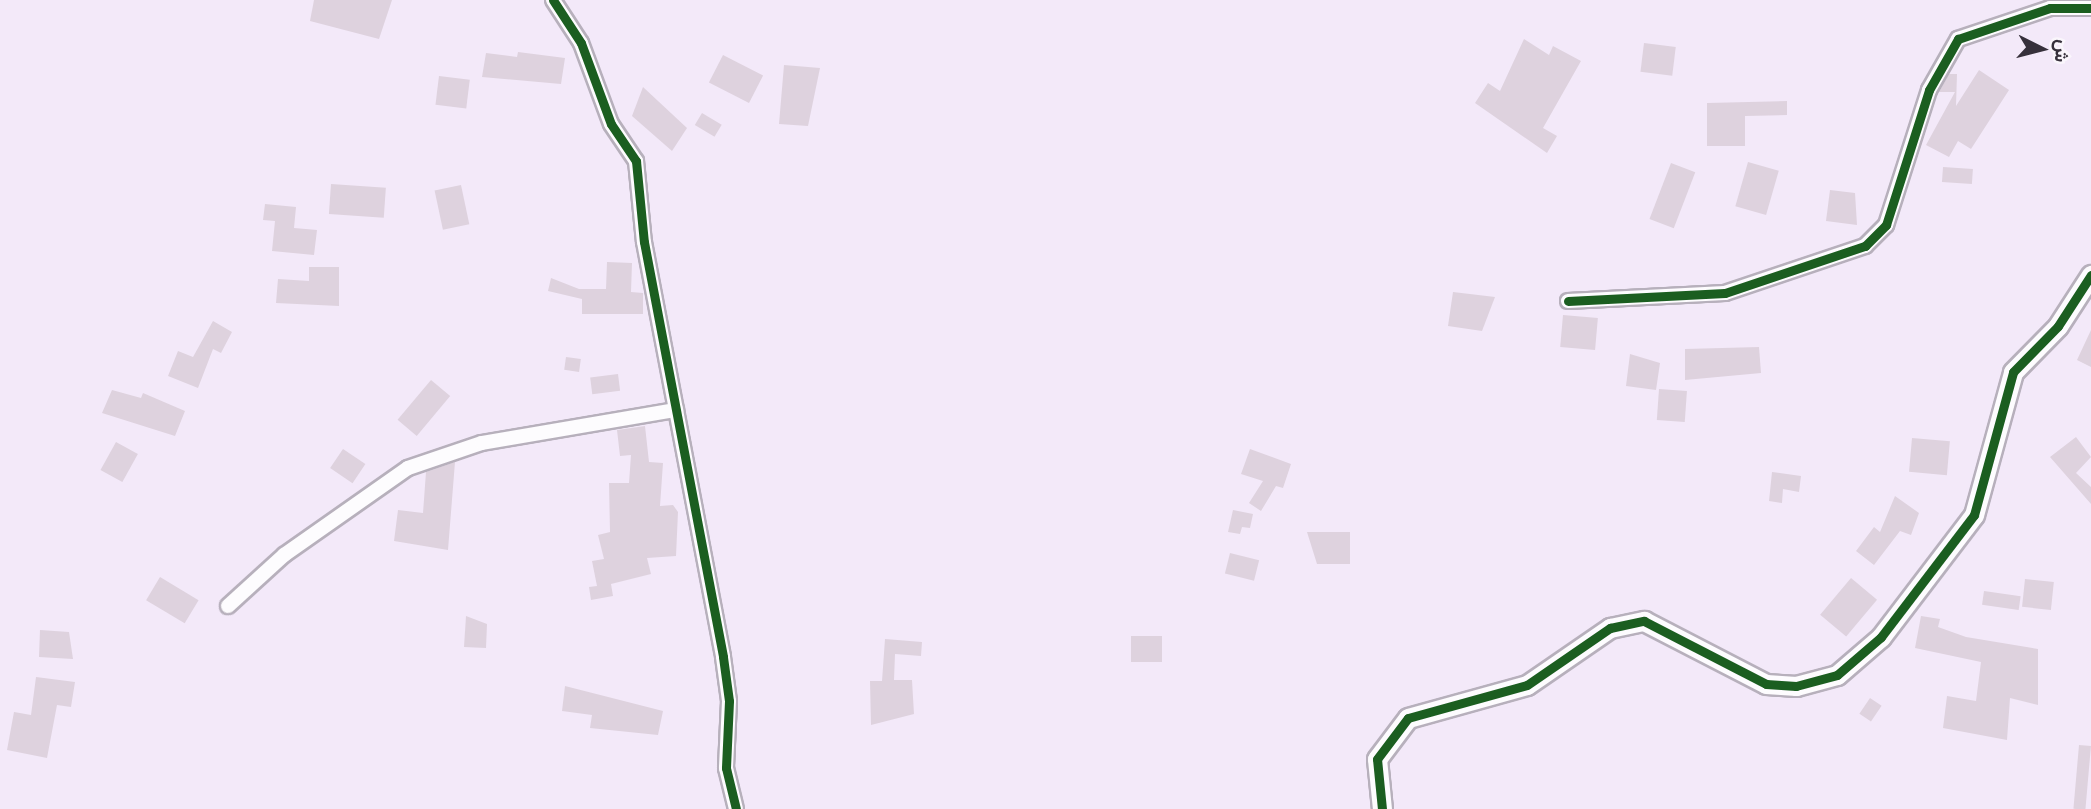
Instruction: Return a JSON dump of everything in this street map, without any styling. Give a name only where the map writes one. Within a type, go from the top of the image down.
[{"type":"street","points":[[553,0],[581,43],[611,124],[636,161],[676,410],[730,701],[726,768],[736,809]]},
{"type":"street","points":[[1568,301],[1725,293],[1865,246],[1886,225],[1929,90],[1958,39],[2050,8],[2091,8]]},
{"type":"street","points":[[1382,809],[1377,759],[1408,718],[1527,685],[1610,628],[1644,621],[1766,684],[1796,686],[1837,675],[1881,637],[1974,514],[2013,372],[2058,326],[2091,275]]},
{"type":"street","points":[[228,606],[284,555],[408,468],[482,443],[676,410]]},
{"type":"building","points":[[314,0],[392,0],[379,39],[310,21]]},
{"type":"building","points":[[1524,39],[1549,55],[1553,46],[1581,61],[1543,128],[1557,136],[1547,153],[1475,103],[1488,83],[1500,91]]},
{"type":"building","points":[[1644,43],[1676,47],[1672,76],[1640,72]]},
{"type":"building","points":[[518,52],[565,58],[561,84],[482,77],[486,53],[517,57]]},
{"type":"building","points":[[723,55],[763,75],[749,103],[709,83]]},
{"type":"building","points":[[784,65],[820,68],[808,126],[779,124]]},
{"type":"building","points":[[1979,70],[2009,90],[1971,149],[1958,141],[1949,157],[1926,145],[1955,92],[1939,92],[1949,74],[1957,74],[1956,106]]},
{"type":"building","points":[[439,76],[470,80],[466,109],[435,105]]},
{"type":"building","points":[[643,87],[687,128],[672,151],[632,116]]},
{"type":"building","points":[[1787,101],[1787,115],[1745,116],[1745,146],[1707,146],[1707,103]]},
{"type":"building","points":[[702,113],[722,125],[715,137],[695,125]]},
{"type":"building","points":[[1748,162],[1779,171],[1766,215],[1735,206]]},
{"type":"building","points":[[1671,163],[1695,172],[1674,228],[1649,219]]},
{"type":"building","points":[[1943,167],[1973,169],[1972,184],[1942,182]]},
{"type":"building","points":[[331,184],[386,188],[384,218],[329,214]]},
{"type":"building","points":[[461,185],[469,224],[443,230],[435,191]]},
{"type":"building","points":[[1830,190],[1855,193],[1857,225],[1826,221]]},
{"type":"building","points":[[265,204],[296,207],[294,228],[317,230],[314,255],[272,251],[275,221],[263,220]]},
{"type":"building","points":[[607,262],[632,263],[631,292],[643,293],[643,314],[582,314],[582,299],[548,291],[551,278],[579,289],[606,289]]},
{"type":"building","points":[[309,267],[339,267],[339,306],[276,303],[278,279],[309,281]]},
{"type":"building","points":[[1453,292],[1495,297],[1482,331],[1448,326]]},
{"type":"building","points":[[1563,315],[1598,318],[1595,350],[1560,347]]},
{"type":"building","points":[[213,321],[232,332],[221,353],[213,349],[198,388],[168,376],[178,351],[193,357]]},
{"type":"building","points":[[2091,330],[2091,367],[2077,360]]},
{"type":"building","points":[[1759,347],[1761,373],[1685,380],[1685,349]]},
{"type":"building","points":[[1630,354],[1660,363],[1656,390],[1626,386]]},
{"type":"building","points":[[566,357],[581,359],[579,372],[564,370]]},
{"type":"building","points":[[618,374],[620,391],[592,394],[590,377]]},
{"type":"building","points":[[431,380],[450,396],[417,436],[398,420]]},
{"type":"building","points":[[1659,389],[1687,391],[1685,422],[1657,420]]},
{"type":"building","points":[[112,390],[141,398],[143,393],[185,411],[175,436],[102,413]]},
{"type":"building","points":[[645,426],[649,462],[663,463],[660,506],[673,505],[678,512],[676,556],[647,558],[651,574],[611,584],[613,596],[591,600],[589,587],[597,586],[592,561],[604,559],[598,535],[610,532],[609,483],[629,483],[631,455],[620,456],[617,430]]},
{"type":"building","points":[[2076,437],[2091,457],[2076,473],[2091,487],[2091,504],[2050,457]]},
{"type":"building","points":[[1912,438],[1950,441],[1947,475],[1909,472]]},
{"type":"building","points":[[116,442],[138,454],[122,482],[100,470]]},
{"type":"building","points":[[343,449],[365,464],[353,483],[330,468]]},
{"type":"building","points":[[1250,449],[1291,464],[1283,488],[1276,486],[1261,511],[1249,503],[1263,481],[1241,474]]},
{"type":"building","points":[[455,462],[448,550],[394,541],[398,510],[423,513],[426,472]]},
{"type":"building","points":[[1772,472],[1801,476],[1799,492],[1783,489],[1782,503],[1769,501]]},
{"type":"building","points":[[1895,496],[1919,513],[1911,535],[1900,531],[1874,565],[1856,551],[1874,527],[1880,532]]},
{"type":"building","points":[[1233,510],[1253,514],[1250,528],[1242,527],[1240,534],[1228,532]]},
{"type":"building","points":[[1307,532],[1350,532],[1350,564],[1317,564]]},
{"type":"building","points":[[1230,553],[1259,560],[1254,581],[1225,573]]},
{"type":"building","points":[[160,577],[199,600],[185,623],[146,600]]},
{"type":"building","points":[[1851,578],[1877,600],[1846,637],[1820,615]]},
{"type":"building","points":[[2025,579],[2054,582],[2051,610],[2022,607]]},
{"type":"building","points":[[1984,591],[2021,596],[2019,610],[1982,605]]},
{"type":"building","points":[[466,616],[487,624],[486,648],[464,647]]},
{"type":"building","points":[[1921,616],[1940,619],[1938,627],[1966,637],[2038,649],[2038,705],[2010,698],[2007,740],[1943,728],[1947,696],[1976,701],[1981,662],[1915,648]]},
{"type":"building","points":[[40,630],[69,632],[73,659],[39,657]]},
{"type":"building","points":[[1131,636],[1162,636],[1162,662],[1131,662]]},
{"type":"building","points":[[885,639],[922,642],[921,656],[895,654],[894,680],[912,680],[914,714],[871,725],[870,681],[882,681]]},
{"type":"building","points":[[36,677],[75,682],[71,707],[57,705],[47,758],[7,750],[14,712],[31,715]]},
{"type":"building","points":[[565,686],[663,711],[658,735],[590,728],[592,715],[562,711]]},
{"type":"building","points":[[1870,698],[1882,706],[1871,722],[1859,714]]},
{"type":"building","points":[[2079,745],[2091,746],[2085,809],[2073,809]]},
{"type":"cycle path","points":[[553,0],[581,43],[611,124],[636,161],[644,242],[723,657],[729,701],[726,768],[736,809]]},
{"type":"cycle path","points":[[1568,301],[1725,293],[1865,246],[1886,225],[1929,90],[1958,39],[2050,8],[2091,8]]},
{"type":"cycle path","points":[[1382,809],[1377,759],[1408,718],[1527,685],[1610,628],[1644,621],[1766,684],[1796,686],[1837,675],[1881,637],[1974,515],[2013,372],[2058,326],[2091,275]]}]
